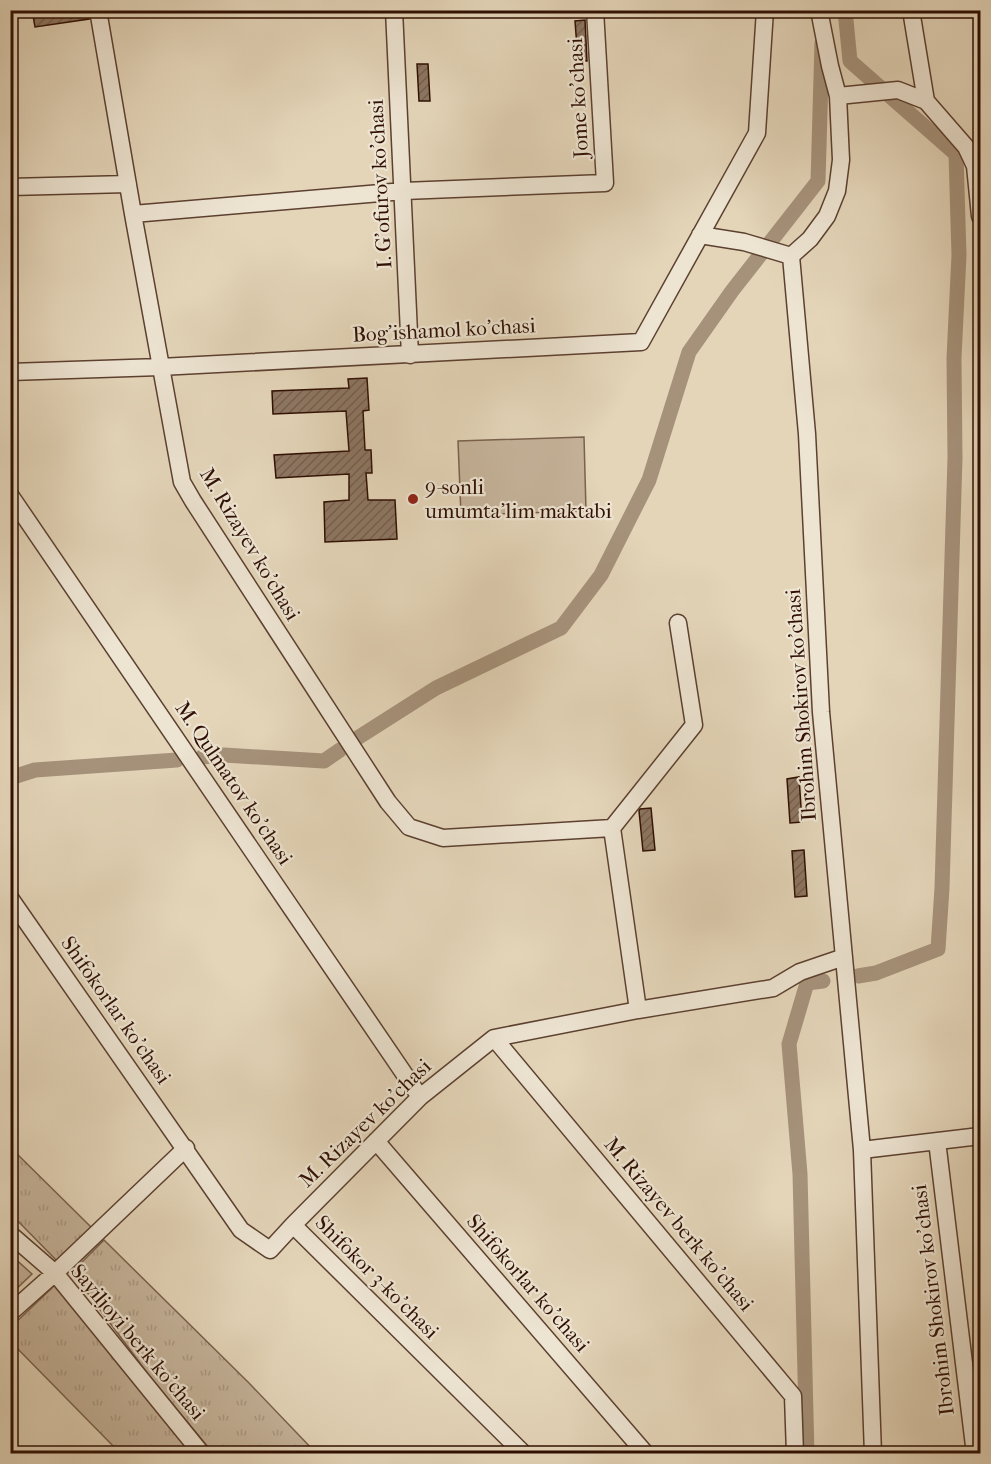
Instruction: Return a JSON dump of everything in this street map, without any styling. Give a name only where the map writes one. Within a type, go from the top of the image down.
[{"type":"street","name":"M. Rizayev ko'chasi","points":[[98,10],[182,482],[388,802],[409,827],[443,838],[612,828]]},
{"type":"street","name":"I. G'ofurov ko'chasi","points":[[394,10],[410,355]]},
{"type":"street","name":"Jome ko'chasi","points":[[404,190],[605,183],[595,10]]},
{"type":"street","name":"Bog'ishamol ko'chasi","points":[[10,372],[160,367],[641,342],[757,133],[765,10]]},
{"type":"street","points":[[700,235],[744,242],[783,254],[810,239],[827,216],[837,191],[841,160],[838,96],[819,10]]},
{"type":"street","points":[[911,10],[926,101]]},
{"type":"street","points":[[838,96],[898,90],[926,101],[966,147],[975,166],[981,216]]},
{"type":"street","points":[[10,187],[128,184]]},
{"type":"street","points":[[133,214],[404,190]]},
{"type":"street","name":"Ibrohim Shokirov ko'chasi","points":[[783,254],[807,434],[821,712],[862,1150],[873,1454]]},
{"type":"street","name":"M. Qulmatov ko'chasi","points":[[10,495],[420,1097]]},
{"type":"street","points":[[638,1010],[612,828],[694,725],[678,623]]},
{"type":"street","name":"Shifokorlar ko'chasi","points":[[10,898],[186,1148]]},
{"type":"street","name":"M. Rizayev ko'chasi","points":[[292,1225],[420,1097],[494,1038],[638,1010],[773,988],[800,972],[844,957]]},
{"type":"street","name":"M. Rizayev berk ko'chasi","points":[[494,1038],[793,1396],[795,1454]]},
{"type":"street","points":[[862,1150],[981,1136]]},
{"type":"street","name":"Shifokorlar ko'chasi","points":[[376,1141],[646,1454]]},
{"type":"street","name":"Ibrohim Shokirov ko'chasi","points":[[937,1141],[975,1454]]},
{"type":"street","points":[[10,1234],[56,1273],[186,1148]]},
{"type":"street","name":"Shifokor 3-ko'chasi","points":[[186,1148],[242,1230],[270,1250],[292,1225],[524,1454]]},
{"type":"street","name":"Sayiljoyi berk ko'chasi","points":[[10,1313],[56,1273],[202,1454]]},
{"type":"green space","points":[[584,437],[586,511],[461,515],[458,441]]},
{"type":"green space","points":[[10,1147],[92,1228],[57,1261],[11,1214]]},
{"type":"green space","points":[[104,1240],[249,1383],[316,1453],[213,1453],[151,1378],[72,1272]]},
{"type":"green space","points":[[11,1255],[32,1274],[10,1294]]},
{"type":"green space","points":[[55,1285],[192,1453],[120,1453],[11,1342],[11,1327]]},
{"type":"building","points":[[32,10],[88,10],[89,19],[35,27]]},
{"type":"building","points":[[585,20],[587,61],[578,61],[575,21]]},
{"type":"building","points":[[417,64],[428,64],[430,101],[419,101]]},
{"type":"building","points":[[367,378],[369,410],[363,411],[365,450],[371,450],[372,473],[366,473],[368,500],[395,500],[397,539],[325,542],[324,502],[349,500],[349,474],[276,478],[274,455],[349,451],[346,411],[273,414],[272,391],[349,388],[348,379]]},
{"type":"building","points":[[799,777],[802,822],[790,823],[787,779]]},
{"type":"building","points":[[651,808],[655,850],[643,851],[639,811]]},
{"type":"building","points":[[804,850],[807,896],[795,897],[792,851]]},
{"type":"waterway","points":[[845,10],[850,61],[956,154],[959,255],[954,358],[955,458],[942,888],[938,949],[876,973],[858,976]]},
{"type":"waterway","points":[[359,737],[436,688],[561,628],[601,575],[649,480],[689,352],[732,291],[818,181],[822,43]]},
{"type":"waterway","points":[[202,757],[224,755],[324,761],[340,750]]},
{"type":"waterway","points":[[10,778],[35,770],[177,760]]},
{"type":"waterway","points":[[807,1454],[800,1174],[789,1044],[807,983],[823,981]]},
{"type":"place","name":"9-sonli umumta'lim maktabi","points":[[413,499]]}]
